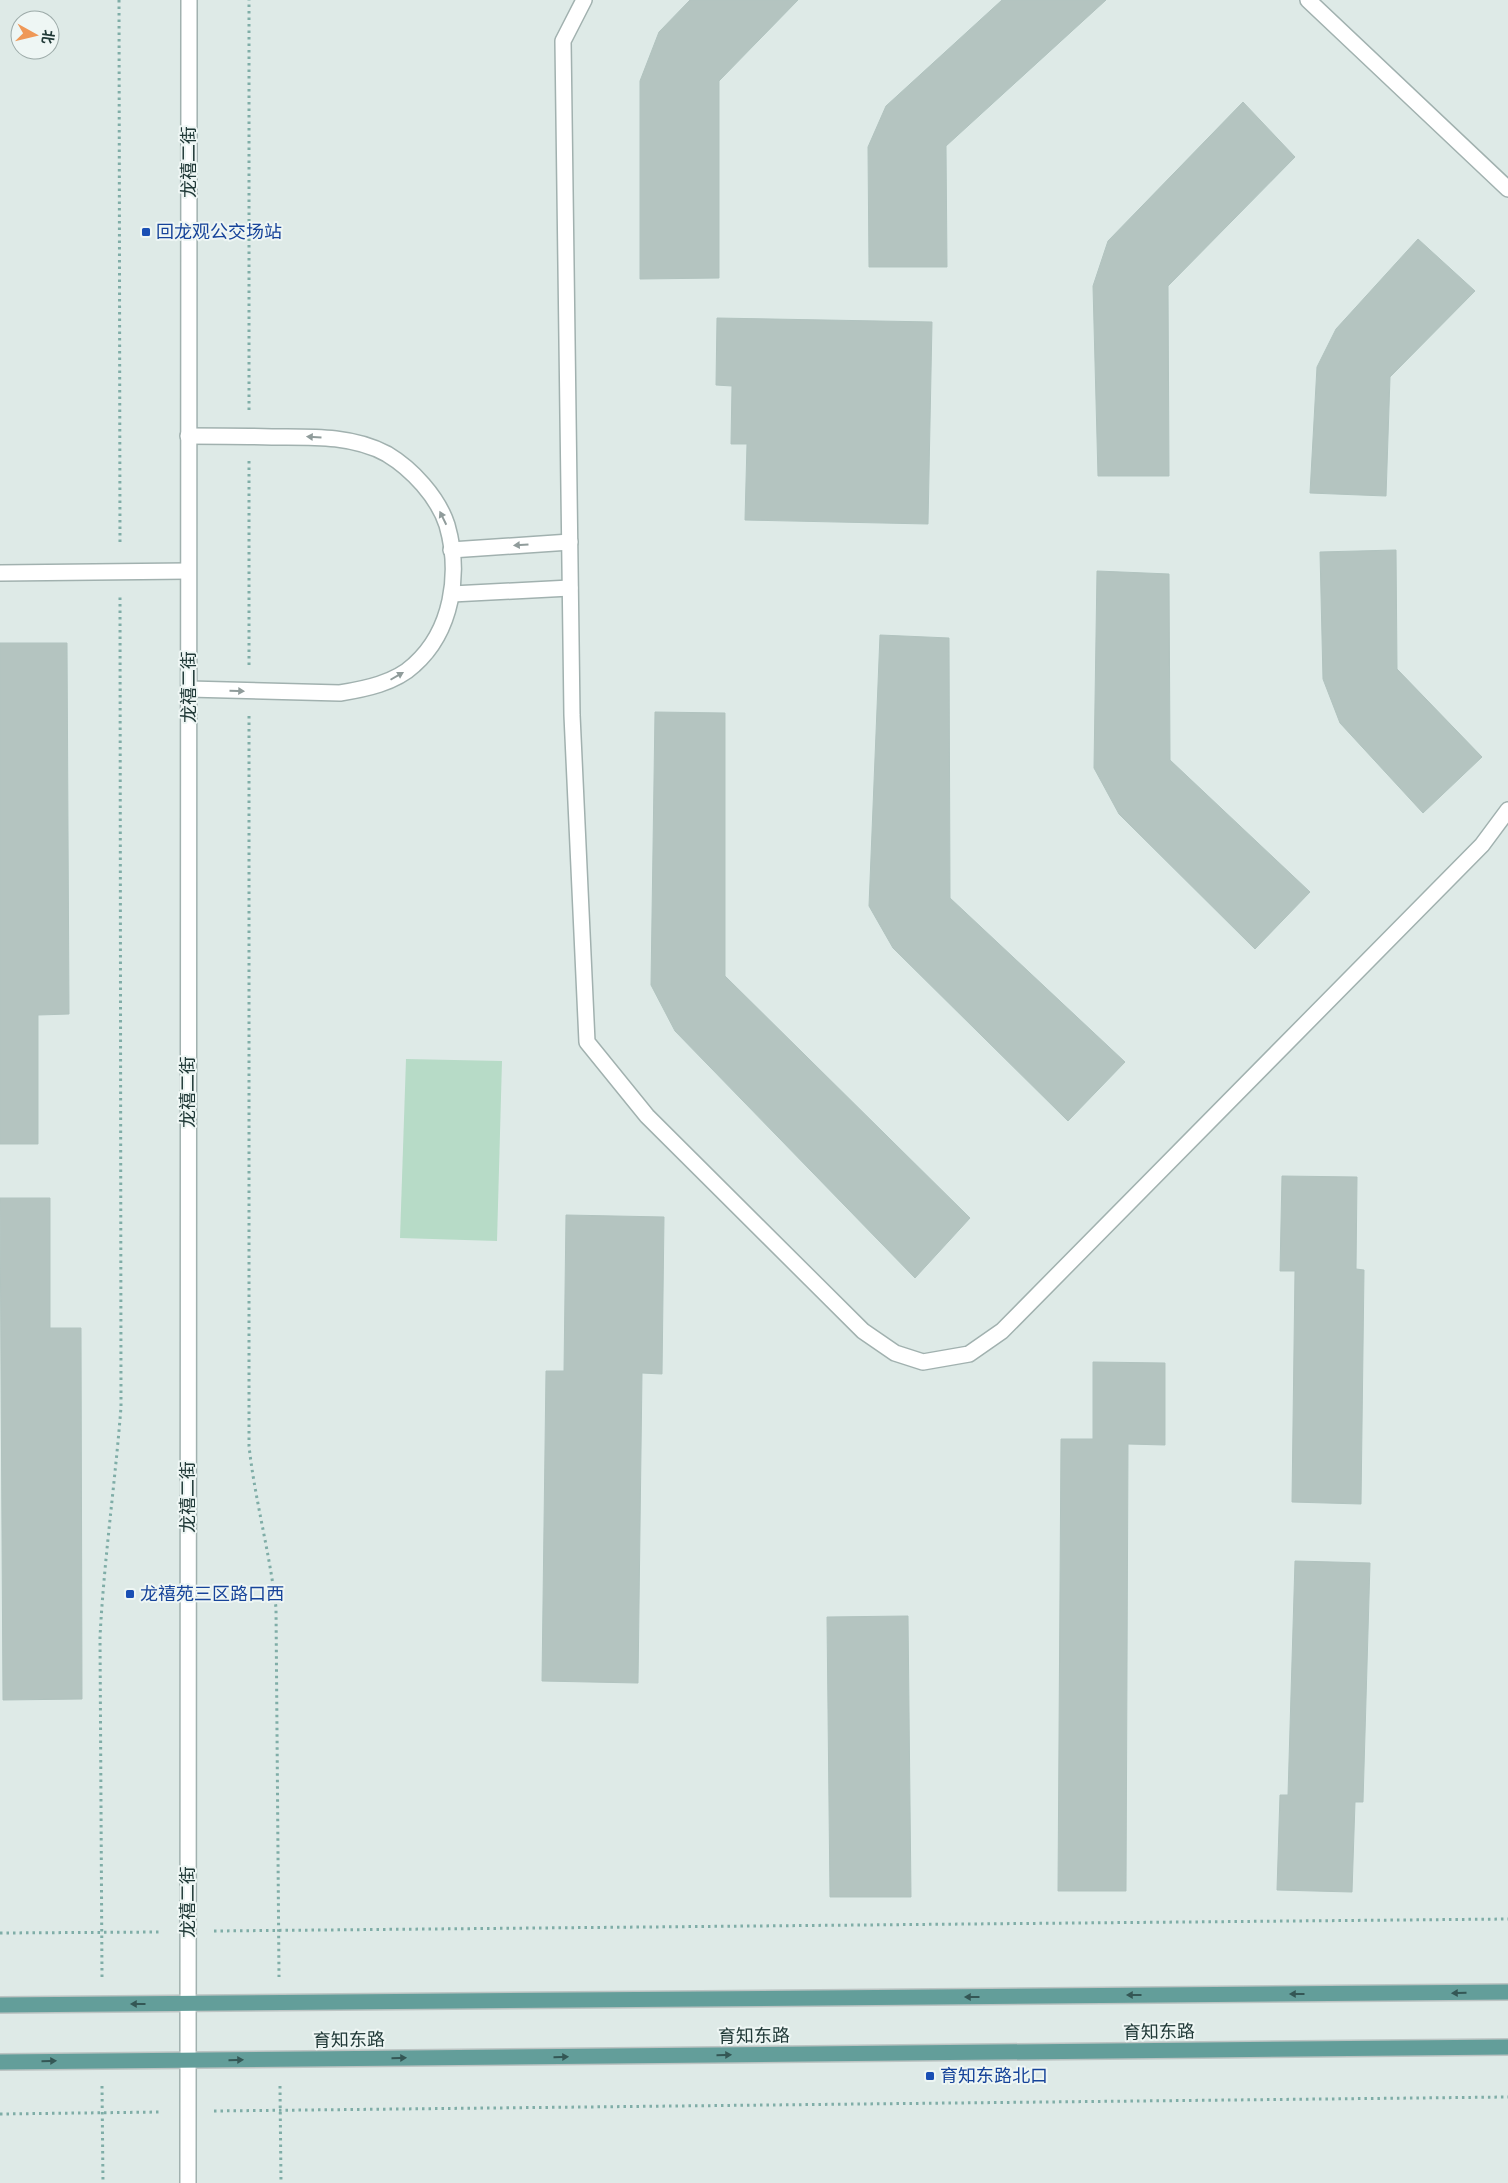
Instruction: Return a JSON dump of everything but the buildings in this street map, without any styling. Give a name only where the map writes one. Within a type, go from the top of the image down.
[{"type":"main road","name":"育知东路","points":[[0,2005],[1508,1992]]},
{"type":"main road","name":"育知东路","points":[[0,2062],[1508,2047]]},
{"type":"street","name":"龙禧二街","points":[[188,2183],[189,0]]},
{"type":"street","points":[[584,0],[563,41],[572,715],[587,1042],[646,1116],[863,1331],[895,1353],[923,1362],[970,1354],[1002,1331],[1482,845],[1508,810]]},
{"type":"street","points":[[1308,0],[1508,189]]},
{"type":"street","points":[[188,436],[315,437],[340,439],[366,445],[387,454],[407,469],[425,487],[447,525],[451,550],[452,594],[445,622],[433,646],[413,667],[389,681],[365,689],[340,693],[189,689]]},
{"type":"street","points":[[451,550],[570,542]]},
{"type":"street","points":[[0,573],[188,571]]},
{"type":"street","points":[[452,594],[570,588]]},
{"type":"path","points":[[120,0],[120,522]]},
{"type":"path","points":[[249,0],[249,1446],[254,1488],[272,1568],[276,1608],[278,1902]]},
{"type":"path","points":[[101,1903],[100,1637],[102,1583],[116,1468],[121,1407],[120,610]]},
{"type":"path","points":[[299,1930],[1508,1919]]},
{"type":"path","points":[[0,1933],[82,1933]]},
{"type":"path","points":[[302,2110],[1508,2097]]},
{"type":"path","points":[[0,2114],[80,2113]]},
{"type":"path","points":[[280,2145],[281,2183]]},
{"type":"path","points":[[103,2146],[103,2183]]},
{"type":"green space","points":[[406,1059],[502,1061],[497,1241],[400,1238]]},
{"type":"place","name":"回龙观公交场站","points":[[146,232]]},
{"type":"place","name":"龙禧苑三区路口西","points":[[130,1594]]},
{"type":"place","name":"育知东路北口","points":[[930,2076]]}]
